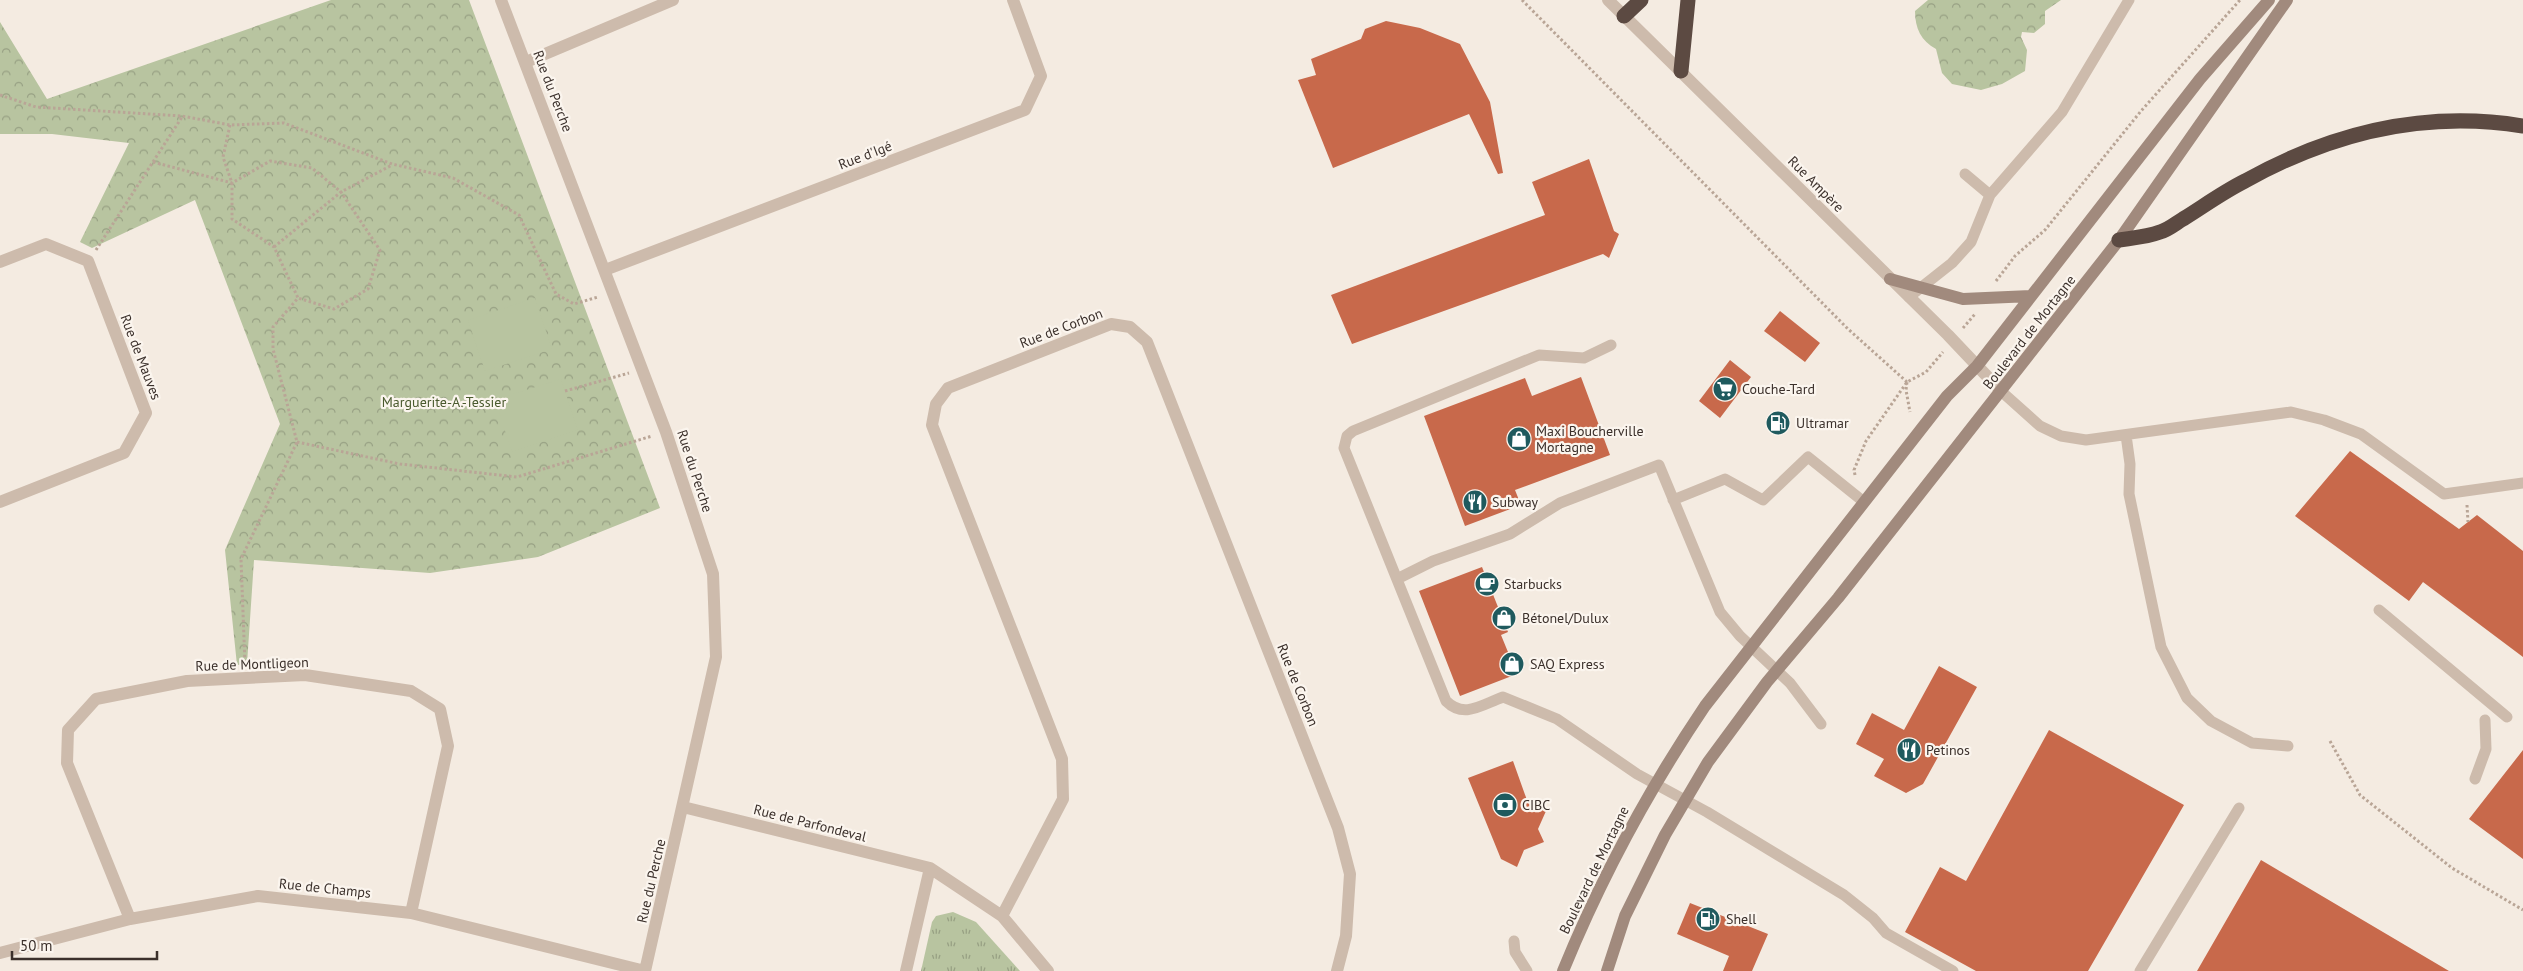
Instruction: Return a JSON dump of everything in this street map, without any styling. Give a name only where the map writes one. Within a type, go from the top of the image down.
[{"type":"highway","points":[[1624,16],[1641,0]]},
{"type":"highway","points":[[1681,71],[1688,0]]},
{"type":"highway","points":[[2119,240],[2161,232],[2262,171],[2295,155],[2345,136],[2395,126],[2438,121],[2476,120],[2523,126]]},
{"type":"main road","name":"Boulevard de Mortagne","points":[[1563,971],[1583,922],[1655,784],[1687,733],[1751,646],[1947,396],[1977,366],[2200,79],[2268,0]]},
{"type":"main road","name":"Boulevard de Mortagne","points":[[1608,971],[1625,916],[1684,800],[1725,737],[2002,392],[2119,240],[2287,0]]},
{"type":"main road","points":[[1890,279],[1963,299],[2031,296]]},
{"type":"street","name":"Rue du Perche","points":[[501,0],[666,432],[713,574],[716,658],[645,971]]},
{"type":"street","points":[[526,62],[673,0]]},
{"type":"street","name":"Rue d'Igé","points":[[605,270],[1025,110],[1041,76],[1013,0]]},
{"type":"street","name":"Rue Ampère","points":[[1608,0],[1909,297],[2002,392]]},
{"type":"street","points":[[0,262],[46,244],[88,261]]},
{"type":"street","name":"Rue de Mauves","points":[[0,502],[124,453],[146,413],[88,261]]},
{"type":"street","name":"Rue de Corbon","points":[[1002,916],[1063,799],[1062,759],[932,424],[936,404],[948,388],[1111,324],[1130,327],[1147,342],[1338,828],[1350,874],[1346,936],[1337,971]]},
{"type":"street","name":"Rue de Montligeon","points":[[130,919],[66,763],[68,730],[96,699],[187,681],[305,675],[410,691],[440,709],[448,746],[411,913]]},
{"type":"street","name":"Rue de Parfondeval","points":[[683,807],[930,868],[1002,916],[1048,971]]},
{"type":"street","points":[[906,971],[930,868]]},
{"type":"street","name":"Rue de Champs","points":[[0,953],[130,919],[258,896],[411,913],[645,971]]},
{"type":"lane","points":[[1909,297],[1952,264],[1971,242],[1990,195],[2062,112],[2128,0]]},
{"type":"lane","points":[[1965,174],[1990,195]]},
{"type":"lane","points":[[1611,345],[1584,358],[1539,355],[1353,431],[1347,436],[1344,448],[1446,701],[1454,710],[1463,712],[1503,697],[1557,720],[1655,784],[1844,894],[1873,918],[1886,933],[1953,971]]},
{"type":"lane","points":[[2002,392],[2033,421],[2061,436],[2086,440],[2154,429],[2290,412],[2324,420],[2361,434],[2444,494],[2523,483]]},
{"type":"lane","points":[[2126,435],[2130,464],[2129,494],[2161,647],[2187,698],[2212,721],[2252,743],[2288,746]]},
{"type":"lane","points":[[1673,500],[1725,479],[1763,500],[1808,457],[1864,502]]},
{"type":"lane","points":[[1397,579],[1433,562],[1510,534],[1560,503],[1659,465],[1720,612],[1731,627],[1794,687],[1821,724]]},
{"type":"lane","points":[[2379,610],[2507,717]]},
{"type":"lane","points":[[2475,779],[2486,749],[2485,720]]},
{"type":"lane","points":[[2140,971],[2239,808]]},
{"type":"lane","points":[[1514,941],[1515,952],[1527,971]]},
{"type":"path","points":[[1522,0],[1848,329],[1907,382]]},
{"type":"path","points":[[1994,284],[2011,260],[2045,230],[2141,111],[2240,0]]},
{"type":"path","points":[[0,95],[36,107],[182,116],[230,125],[284,123],[392,164],[453,178],[518,215],[556,294],[574,304],[612,293]]},
{"type":"path","points":[[88,261],[182,116]]},
{"type":"path","points":[[152,162],[232,183],[270,161],[312,168],[341,192],[380,250],[368,289],[334,309],[298,298],[274,247],[232,219],[232,183],[223,157],[230,125]]},
{"type":"path","points":[[274,247],[341,192],[392,164]]},
{"type":"path","points":[[245,678],[241,559],[297,442],[274,350],[273,327],[298,298]]},
{"type":"path","points":[[1969,321],[1977,312]]},
{"type":"path","points":[[565,391],[641,370]]},
{"type":"path","points":[[1854,470],[1866,441],[1907,382],[1920,376]]},
{"type":"path","points":[[1907,382],[1906,390],[1910,412]]},
{"type":"path","points":[[297,442],[400,464],[517,478],[666,432]]},
{"type":"path","points":[[2330,741],[2360,795],[2452,868],[2523,910]]},
{"type":"green space","name":"Marguerite-A.-Tessier","points":[[331,0],[469,0],[660,508],[538,557],[430,573],[254,560],[247,664],[237,665],[225,550],[280,424],[195,200],[92,248],[80,242],[129,143],[52,134],[0,134],[0,22],[47,99]]},
{"type":"green space","points":[[1928,0],[2061,0],[2045,11],[2045,24],[2034,33],[2022,32],[2021,37],[2027,50],[2025,71],[2002,84],[1981,90],[1952,84],[1942,73],[1936,49],[1926,42],[1916,23],[1915,11]]},
{"type":"green space","points":[[535,298],[552,349],[485,371],[468,320]]},
{"type":"green space","points":[[561,379],[578,430],[512,452],[495,400]]},
{"type":"green space","points":[[953,912],[976,922],[1020,971],[921,971],[932,922],[936,916]]},
{"type":"building","points":[[1386,21],[1420,28],[1460,44],[1490,102],[1503,173],[1498,174],[1469,114],[1333,168],[1298,80],[1316,75],[1311,59],[1361,39],[1365,29]]},
{"type":"building","points":[[1589,159],[1614,231],[1619,234],[1609,258],[1603,254],[1352,344],[1331,295],[1545,215],[1532,182]]},
{"type":"building","points":[[1780,311],[1820,343],[1805,362],[1764,331]]},
{"type":"building","name":"Couche-Tard","points":[[1730,360],[1751,377],[1720,418],[1699,401]]},
{"type":"building","points":[[1581,377],[1610,455],[1515,490],[1521,505],[1465,526],[1424,416],[1525,378],[1532,396]]},
{"type":"building","points":[[2350,451],[2459,529],[2477,515],[2523,551],[2523,657],[2423,582],[2409,601],[2295,516]]},
{"type":"building","points":[[1482,567],[1508,632],[1501,635],[1517,674],[1460,696],[1419,591]]},
{"type":"building","points":[[1939,666],[1977,687],[1923,784],[1906,793],[1874,776],[1884,759],[1856,744],[1872,713],[1904,730]]},
{"type":"building","points":[[2049,730],[2184,805],[2088,971],[1976,971],[1905,932],[1940,867],[1966,881]]},
{"type":"building","points":[[2523,750],[2523,859],[2469,819]]},
{"type":"building","points":[[1513,761],[1528,803],[1546,811],[1538,829],[1544,842],[1524,850],[1517,867],[1501,859],[1468,778]]},
{"type":"building","points":[[2261,860],[2449,971],[2197,971]]},
{"type":"building","points":[[1690,903],[1768,934],[1752,971],[1723,971],[1729,956],[1677,934]]},
{"type":"place","name":"Couche-Tard","points":[[1725,389]]},
{"type":"place","name":"Ultramar","points":[[1778,423]]},
{"type":"place","name":"Maxi Boucherville Mortagne","points":[[1519,439]]},
{"type":"place","name":"Subway","points":[[1475,502]]},
{"type":"place","name":"Starbucks","points":[[1487,584]]},
{"type":"place","name":"Bétonel/Dulux","points":[[1504,618]]},
{"type":"place","name":"SAQ Express","points":[[1512,664]]},
{"type":"place","name":"Petinos","points":[[1909,750]]},
{"type":"place","name":"CIBC","points":[[1505,805]]},
{"type":"place","name":"Shell","points":[[1708,919]]}]
